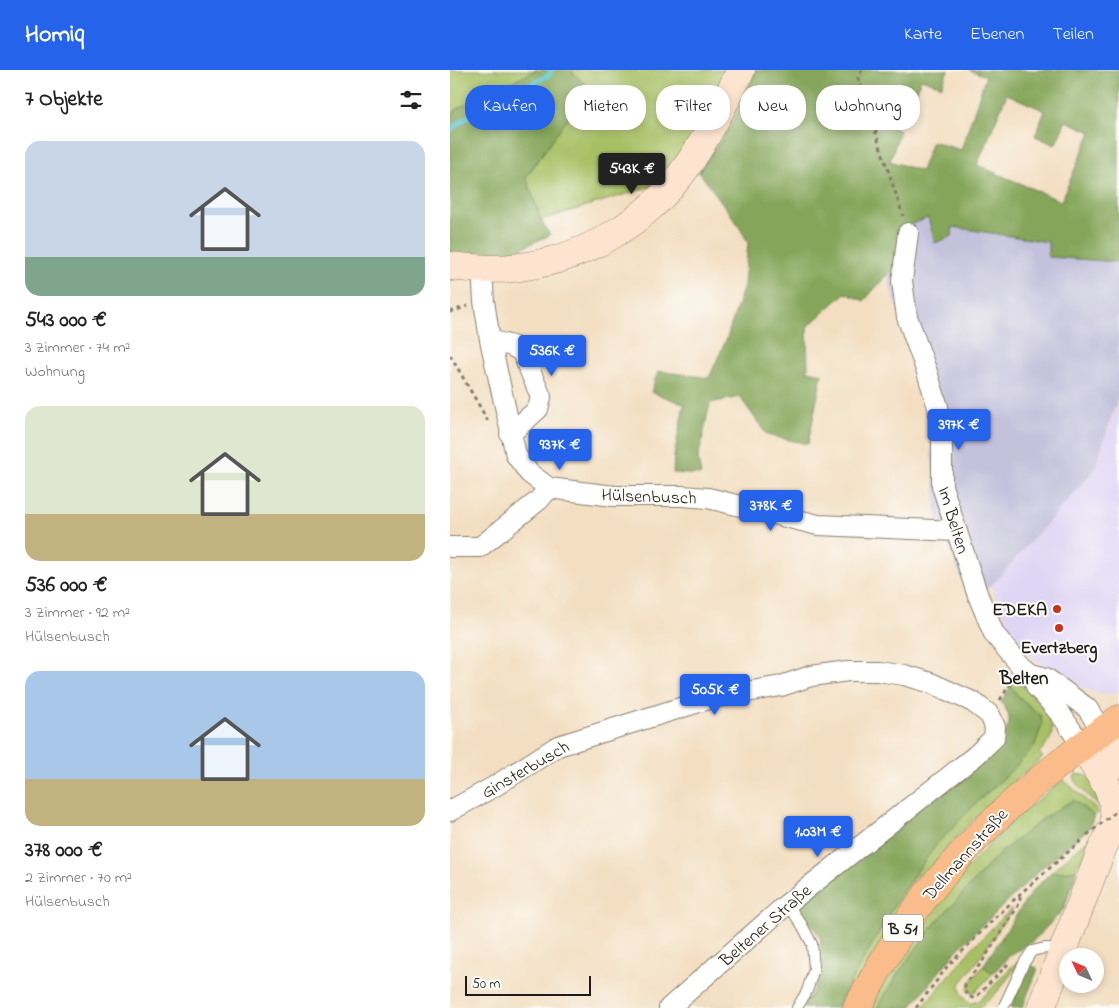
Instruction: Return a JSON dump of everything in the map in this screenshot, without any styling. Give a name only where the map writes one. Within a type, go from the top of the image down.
[{"type":"main road","points":[[450,266],[482,269],[509,268],[546,262],[577,251],[611,235],[641,215],[666,192],[700,147],[741,70]]},
{"type":"main road","points":[[1101,732],[1119,764]]},
{"type":"main road","points":[[1064,948],[1100,854],[1118,814],[1107,786],[1101,732]]},
{"type":"main road","name":"Dellmannstraße","points":[[857,1008],[887,953],[922,900],[960,855],[1002,812],[1027,790],[1101,732]]},
{"type":"main road","points":[[1041,1008],[1059,961]]},
{"type":"street","name":"Im Belten","points":[[908,233],[902,281],[907,317],[938,407],[942,436],[942,486],[977,594],[994,634],[1026,671],[1046,678],[1087,708],[1101,732]]},
{"type":"street","name":"Hülsenbusch","points":[[482,269],[484,301],[490,340],[516,456],[528,473],[549,488],[614,496],[708,498],[818,525],[956,531]]},
{"type":"street","points":[[490,340],[512,346],[522,352],[542,397],[538,409],[510,434]]},
{"type":"street","points":[[450,547],[480,548],[539,500],[549,488]]},
{"type":"street","name":"Ginsterbusch","points":[[450,811],[495,786],[558,746],[712,698],[781,686],[811,676],[848,671],[878,671],[904,675],[931,683],[973,702],[993,721]]},
{"type":"street","name":"Beltener Straße","points":[[669,1008],[787,904],[975,756],[994,738],[993,721]]},
{"type":"lane","points":[[787,904],[812,944],[814,961],[814,969],[807,991],[797,1008]]},
{"type":"lane","points":[[1003,1008],[1024,963],[1032,951],[1045,948],[1059,950]]},
{"type":"path","points":[[862,70],[858,78],[908,233]]},
{"type":"path","points":[[450,355],[489,423]]},
{"type":"path","points":[[993,721],[1026,671]]},
{"type":"path","points":[[916,1008],[947,967],[1021,893],[1087,835],[1118,814]]},
{"type":"path","points":[[1021,893],[1018,906],[982,962],[966,982],[965,992],[973,998],[978,995],[998,973],[1016,958],[1032,951]]},
{"type":"shaded area","points":[[928,218],[952,236],[953,227],[1049,242],[1048,257],[1119,262],[1119,394],[1094,471],[991,586],[970,600],[937,518],[927,408],[887,275],[899,267],[899,229]]},
{"type":"shaded area","points":[[1117,403],[1119,404],[1119,691],[1105,695],[1092,692],[1054,674],[1018,647],[991,586],[1094,471]]},
{"type":"green space","points":[[450,70],[537,70],[506,85],[465,85],[465,105],[458,108],[450,118]]},
{"type":"green space","points":[[537,70],[570,70],[586,85],[565,85],[565,122],[526,177],[541,220],[550,235],[450,281],[450,118],[458,108],[465,105],[465,130],[555,130],[555,85],[506,85]]},
{"type":"green space","points":[[570,70],[757,70],[750,85],[740,85],[740,108],[730,129],[730,85],[656,85],[656,130],[729,130],[699,172],[541,220],[526,177],[565,122],[565,130],[646,130],[646,85],[586,85]]},
{"type":"green space","points":[[757,70],[948,70],[942,86],[921,79],[919,85],[816,85],[816,130],[900,130],[890,161],[921,171],[932,141],[961,150],[986,76],[969,70],[1119,70],[1119,262],[1048,257],[1048,242],[953,227],[952,236],[935,243],[928,218],[899,229],[899,267],[887,275],[864,301],[845,293],[807,327],[808,371],[822,374],[808,444],[767,435],[740,397],[710,403],[698,459],[701,475],[673,473],[674,457],[684,404],[651,392],[658,371],[709,378],[727,338],[744,285],[748,242],[735,220],[699,172],[730,129],[740,108],[740,130],[806,130],[806,85],[750,85]],"holes":[[[1007,94],[1045,111],[1035,136],[1055,145],[1066,121],[1091,132],[1061,201],[977,165]]]},
{"type":"green space","points":[[1016,679],[1041,705],[1050,721],[1051,737],[1039,753],[1043,757],[988,805],[951,843],[916,889],[846,1008],[836,1008],[902,892],[936,845],[977,802],[1008,774],[1041,716],[1017,695],[1011,686]]},
{"type":"green space","points":[[1011,686],[1017,695],[1041,716],[1042,724],[1034,748],[977,802],[936,845],[902,892],[836,1008],[803,1008],[814,988],[823,963],[820,937],[799,905],[1002,737],[1009,719],[1007,711],[1001,702]]},
{"type":"green space","points":[[1076,774],[1084,775],[1091,779],[1102,810],[1077,785],[1074,777]]},
{"type":"green space","points":[[1063,779],[1099,812],[1094,816],[1073,800],[1045,817],[999,854],[933,926],[899,972],[877,1008],[868,1008],[925,915],[969,865],[1015,819]]},
{"type":"green space","points":[[1073,800],[1094,816],[1089,828],[1043,867],[957,950],[910,1008],[877,1008],[899,972],[933,926],[999,854],[1045,817]]},
{"type":"green space","points":[[1119,815],[1119,828],[1076,865],[1077,870],[1050,873],[1086,841]]},
{"type":"green space","points":[[1077,870],[1064,909],[1032,942],[1010,955],[993,973],[983,966],[1032,891],[1050,873]]},
{"type":"green space","points":[[1011,909],[960,984],[961,993],[966,999],[971,1003],[977,1001],[1015,964],[1022,960],[997,992],[981,1008],[922,1008],[973,947]]},
{"type":"green space","points":[[983,966],[993,973],[973,993],[968,990],[969,984]]},
{"type":"green space","points":[[1028,966],[1037,968],[1037,971],[1022,1008],[1011,1008]]},
{"type":"waterway","points":[[450,130],[467,117],[549,75],[551,70]]},
{"type":"place","name":"EDEKA","points":[[1057,609]]},
{"type":"place","name":"Evertzberg","points":[[1059,628]]},
{"type":"district","name":"Belten","points":[[1024,677]]}]
